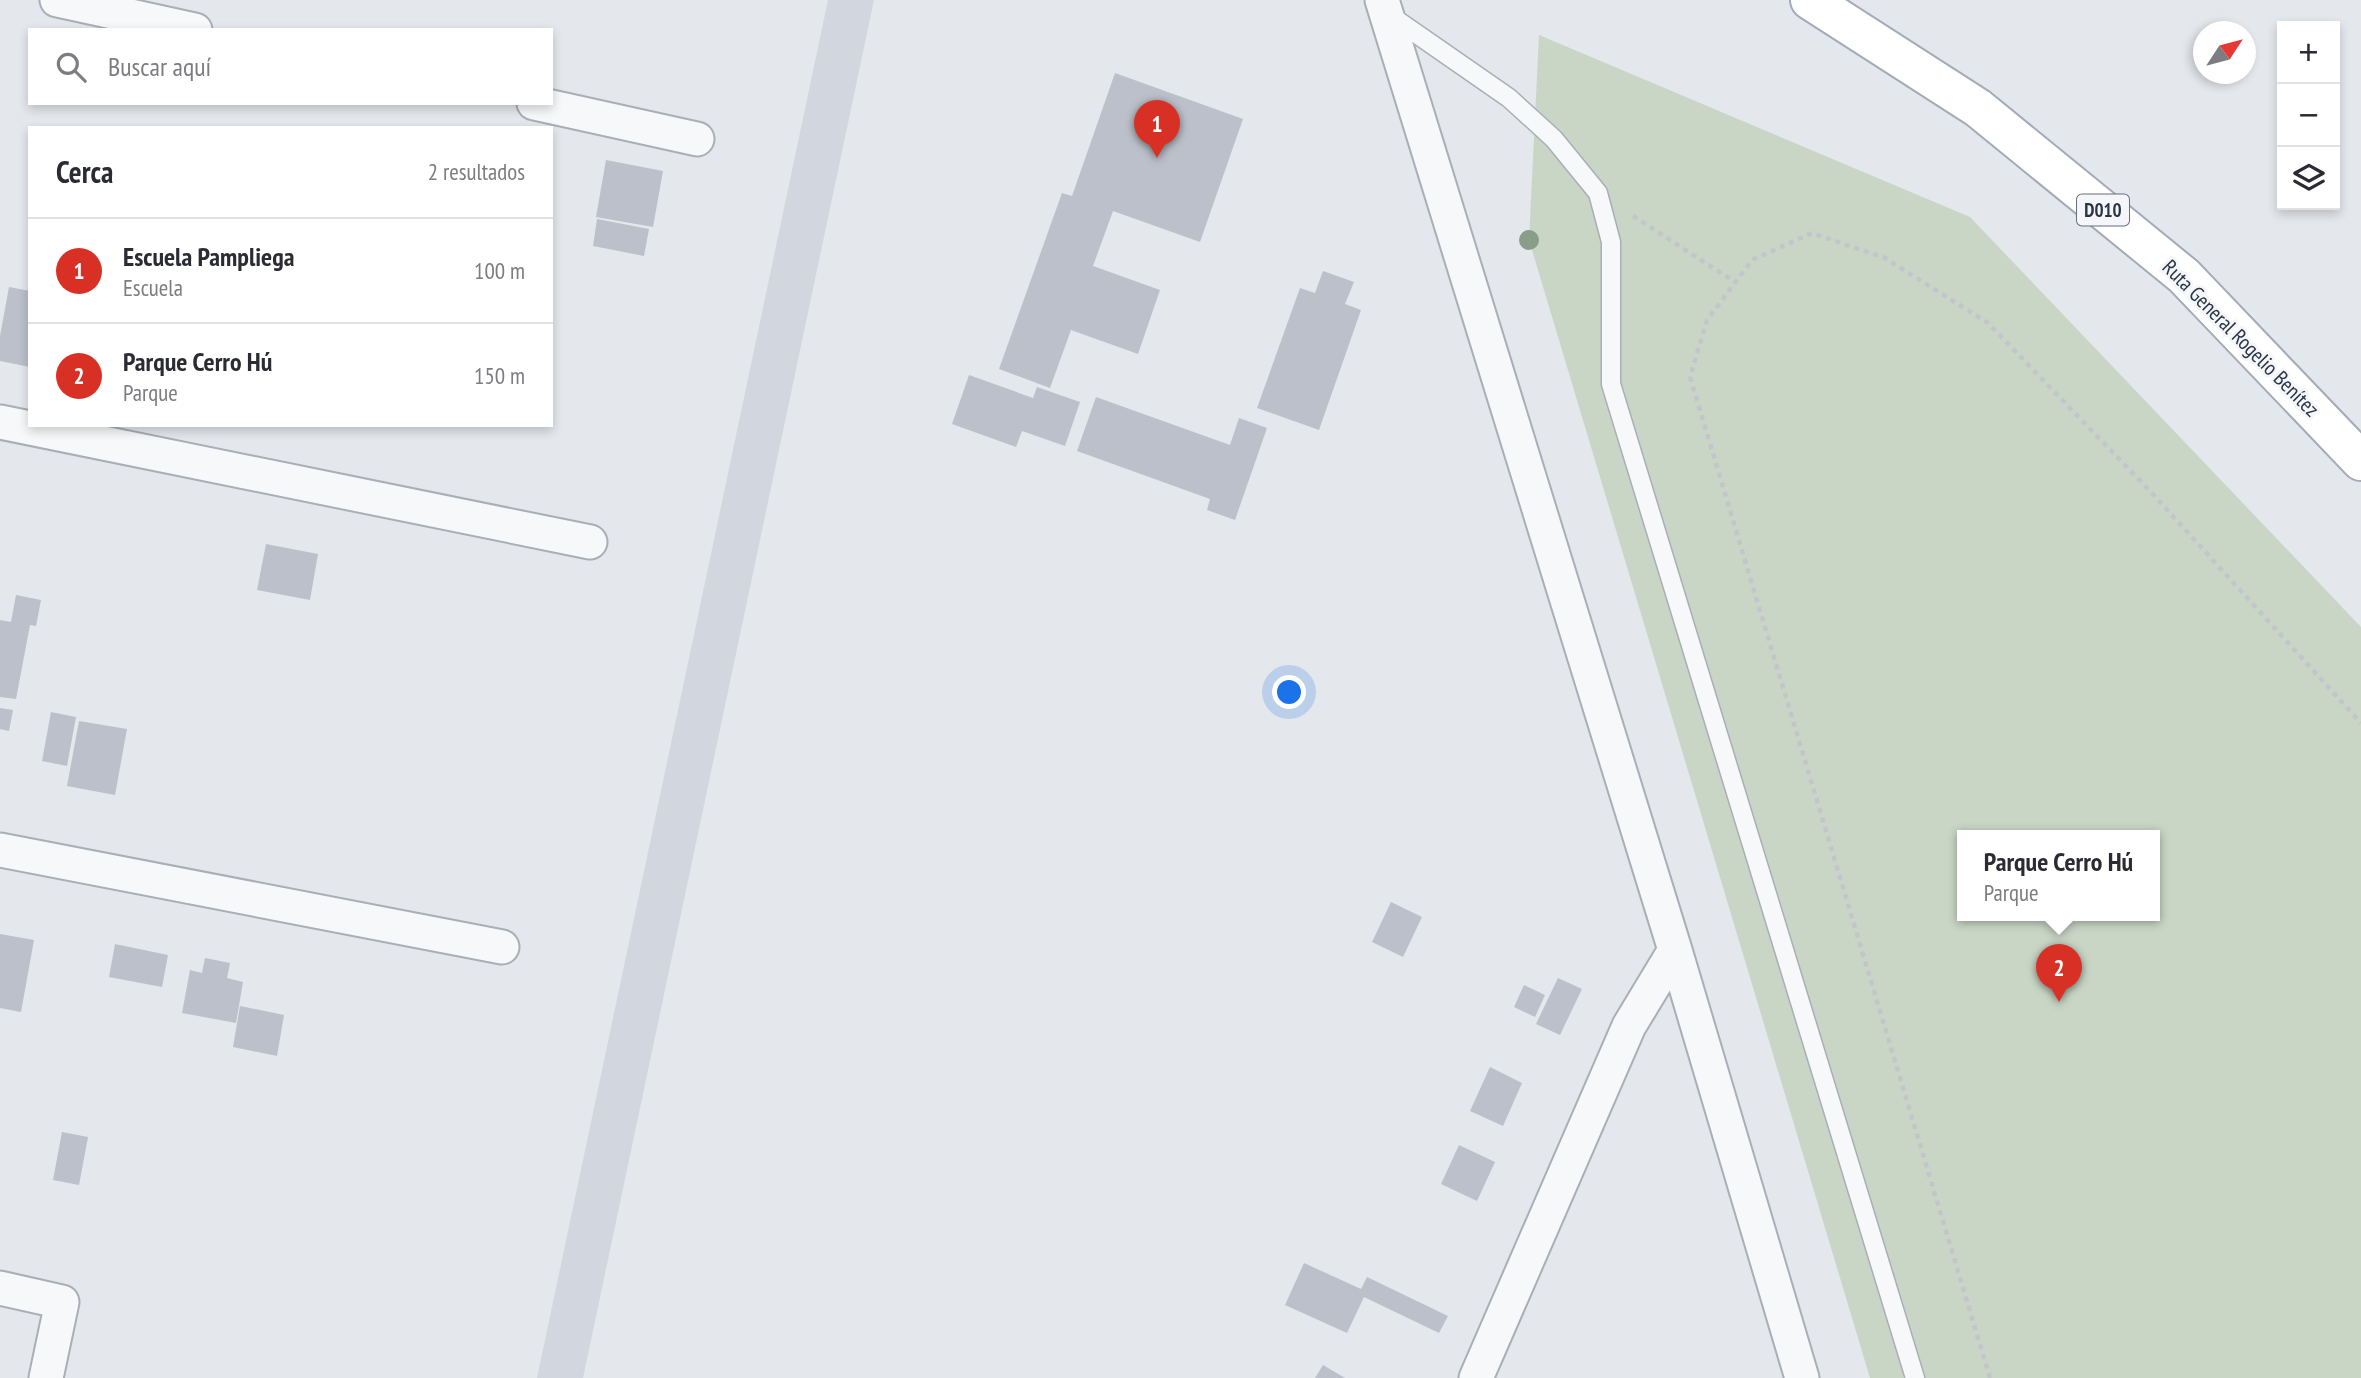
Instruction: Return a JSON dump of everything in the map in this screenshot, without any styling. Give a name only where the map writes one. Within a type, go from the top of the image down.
[{"type":"main road","name":"Ruta General Rogelio Benítez","points":[[1810,0],[1979,108],[2183,276],[2361,461]]},
{"type":"street","points":[[57,0],[186,28]]},
{"type":"street","points":[[1383,6],[1675,950],[1802,1378]]},
{"type":"street","points":[[543,105],[697,139]]},
{"type":"street","points":[[0,422],[590,542]]},
{"type":"street","points":[[0,850],[502,947]]},
{"type":"street","points":[[1476,1378],[1629,1026],[1675,950]]},
{"type":"street","points":[[0,1288],[62,1301],[46,1378]]},
{"type":"lane","points":[[1383,6],[1509,98],[1554,139],[1598,193],[1611,242],[1611,384],[1915,1378]]},
{"type":"path","points":[[1598,193],[1735,282]]},
{"type":"path","points":[[1990,1378],[1690,377],[1707,320],[1752,260],[1812,233],[1885,258],[1988,323],[2150,491],[2361,723]]},
{"type":"shaded area","points":[[828,0],[874,0],[583,1378],[537,1378]]},
{"type":"green space","points":[[1539,35],[1970,217],[2361,627],[2361,1378],[1870,1378],[1529,240]]},
{"type":"building","points":[[1115,73],[1243,119],[1200,242],[1113,211],[1093,266],[1160,290],[1138,354],[1071,330],[1050,388],[999,369],[1062,193],[1072,196]]},
{"type":"building","points":[[606,160],[663,171],[653,227],[596,217]]},
{"type":"building","points":[[597,219],[649,229],[644,256],[593,246]]},
{"type":"building","points":[[1323,271],[1354,282],[1345,304],[1361,310],[1319,430],[1257,408],[1300,288],[1315,293]]},
{"type":"building","points":[[9,287],[28,291],[28,367],[0,361],[0,336]]},
{"type":"building","points":[[969,375],[1033,398],[1037,387],[1080,402],[1065,446],[1022,431],[1016,447],[952,424]]},
{"type":"building","points":[[1096,397],[1230,445],[1239,418],[1267,428],[1235,520],[1207,510],[1210,499],[1077,451]]},
{"type":"building","points":[[266,544],[318,554],[310,600],[257,590]]},
{"type":"building","points":[[16,595],[41,600],[36,626],[30,625],[16,699],[0,697],[0,620],[11,622]]},
{"type":"building","points":[[0,708],[13,710],[9,731],[0,729]]},
{"type":"building","points":[[51,712],[76,717],[67,766],[42,761]]},
{"type":"building","points":[[79,721],[127,729],[115,795],[67,786]]},
{"type":"building","points":[[1391,902],[1422,917],[1403,957],[1372,942]]},
{"type":"building","points":[[0,934],[34,940],[21,1012],[0,1008]]},
{"type":"building","points":[[115,944],[168,955],[162,987],[109,977]]},
{"type":"building","points":[[205,958],[230,963],[227,978],[243,982],[236,1023],[182,1013],[190,970],[202,973]]},
{"type":"building","points":[[1558,978],[1582,989],[1560,1035],[1536,1024]]},
{"type":"building","points":[[1524,985],[1545,995],[1535,1017],[1514,1007]]},
{"type":"building","points":[[240,1006],[284,1015],[277,1056],[233,1047]]},
{"type":"building","points":[[1490,1067],[1522,1083],[1503,1126],[1470,1111]]},
{"type":"building","points":[[62,1132],[88,1137],[79,1185],[53,1180]]},
{"type":"building","points":[[1459,1145],[1495,1162],[1477,1201],[1441,1184]]},
{"type":"building","points":[[1304,1263],[1361,1289],[1367,1277],[1448,1316],[1439,1333],[1364,1297],[1347,1333],[1285,1305]]},
{"type":"building","points":[[1323,1365],[1345,1378],[1315,1378]]},
{"type":"place","name":"Escuela Pampliega","points":[[1157,158]]},
{"type":"place","name":"Parque Cerro Hú","points":[[2059,1002]]}]
